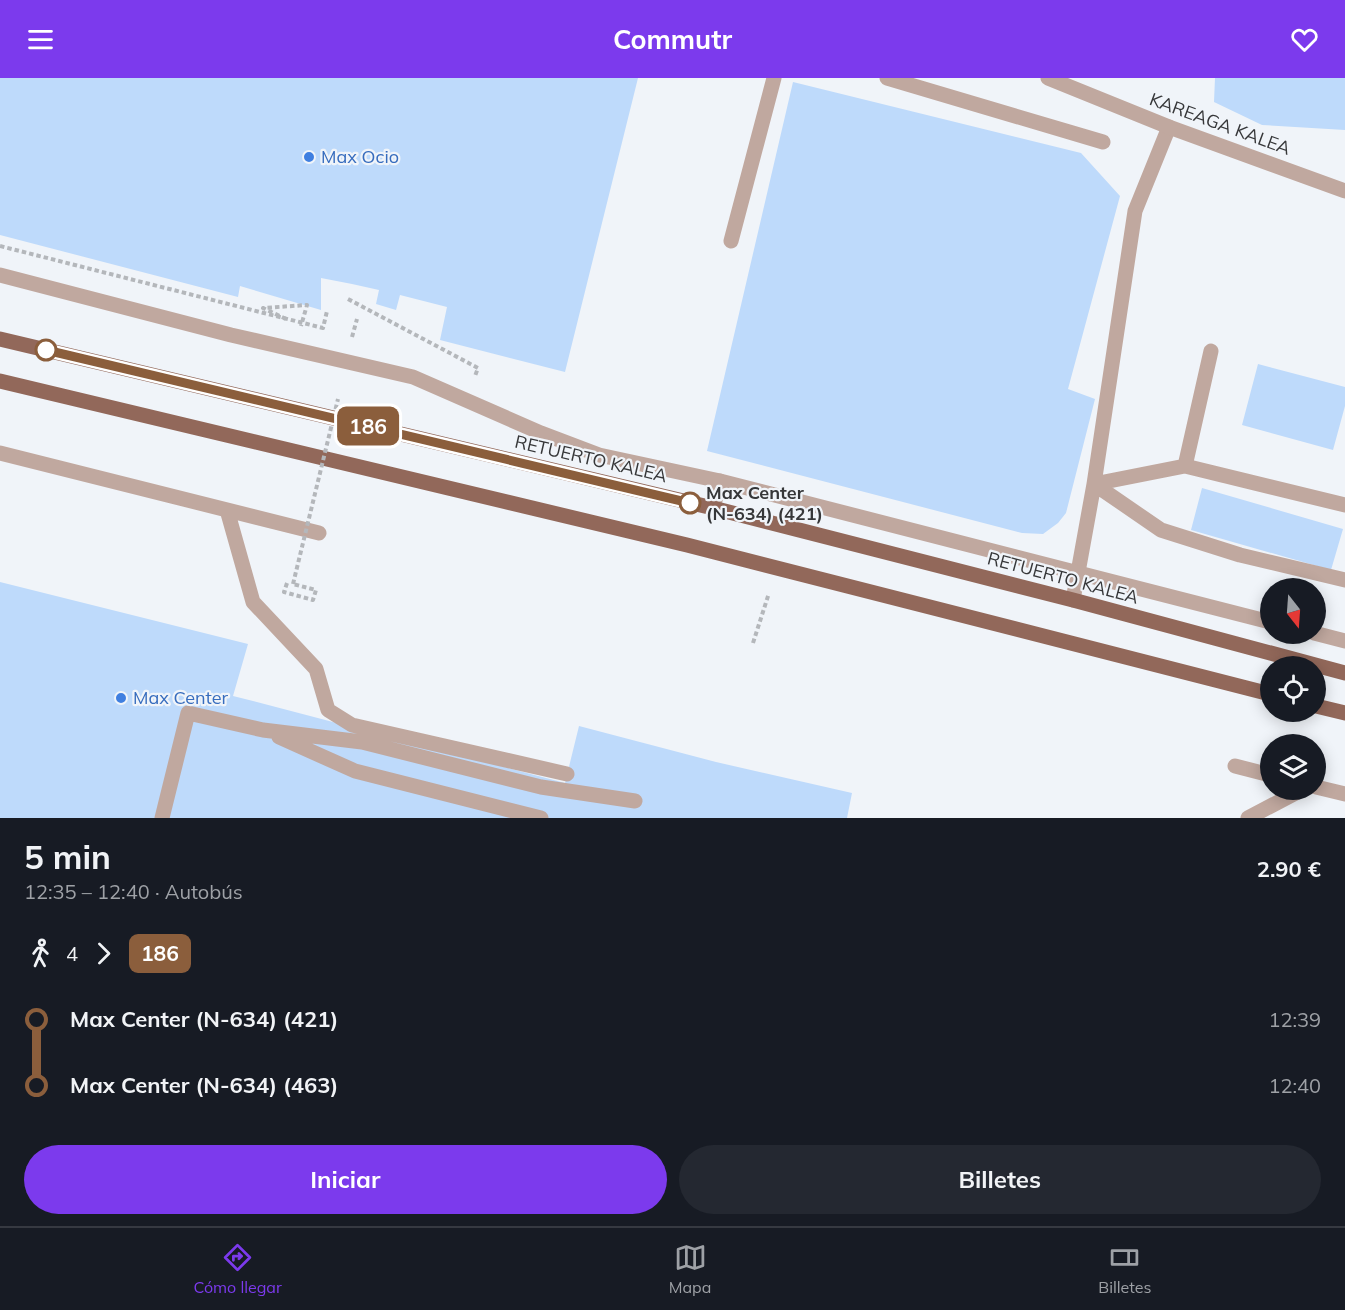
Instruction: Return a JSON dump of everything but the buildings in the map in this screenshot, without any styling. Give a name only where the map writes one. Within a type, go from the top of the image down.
[{"type":"main road","name":"RETUERTO KALEA","points":[[0,339],[713,508],[1073,600],[1345,673]]},
{"type":"main road","points":[[0,381],[777,568],[1260,691]]},
{"type":"main road","points":[[1326,708],[1345,713]]},
{"type":"street","points":[[732,241],[774,78]]},
{"type":"street","points":[[887,78],[1103,142]]},
{"type":"street","name":"KAREAGA KALEA","points":[[1048,78],[1169,127],[1345,191]]},
{"type":"street","points":[[1073,600],[1094,484],[1135,211],[1169,127]]},
{"type":"street","points":[[0,275],[231,335],[413,377],[541,434],[599,455],[720,481],[1260,619]]},
{"type":"street","points":[[1185,466],[1211,351]]},
{"type":"street","points":[[0,453],[319,533]]},
{"type":"street","points":[[1094,484],[1185,466],[1345,505]]},
{"type":"street","points":[[713,508],[720,481]]},
{"type":"street","points":[[1094,484],[1161,530],[1240,555],[1345,580]]},
{"type":"street","points":[[227,510],[253,602],[316,669],[328,710],[352,725],[567,774]]},
{"type":"street","points":[[1326,636],[1345,641]]},
{"type":"street","points":[[162,818],[188,713],[263,730],[362,742],[541,787],[635,801]]},
{"type":"street","points":[[263,730],[355,771],[541,818]]},
{"type":"street","points":[[1234,766],[1260,772]]},
{"type":"street","points":[[1326,789],[1345,794]]},
{"type":"street","points":[[1248,818],[1282,800]]},
{"type":"path","points":[[0,246],[323,328],[327,311]]},
{"type":"path","points":[[348,299],[478,368],[464,401]]},
{"type":"path","points":[[307,305],[301,327],[282,317],[263,308],[307,305]]},
{"type":"path","points":[[287,583],[284,592],[314,600],[316,590],[293,584],[338,399]]},
{"type":"path","points":[[753,644],[777,568]]},
{"type":"bus line","name":"186","points":[[46,350],[690,503]]},
{"type":"place","name":"Max Ocio","points":[[309,157]]},
{"type":"place","name":"Max Center (N-634) (421)","points":[[690,503]]},
{"type":"place","name":"Max Center","points":[[121,698]]}]
